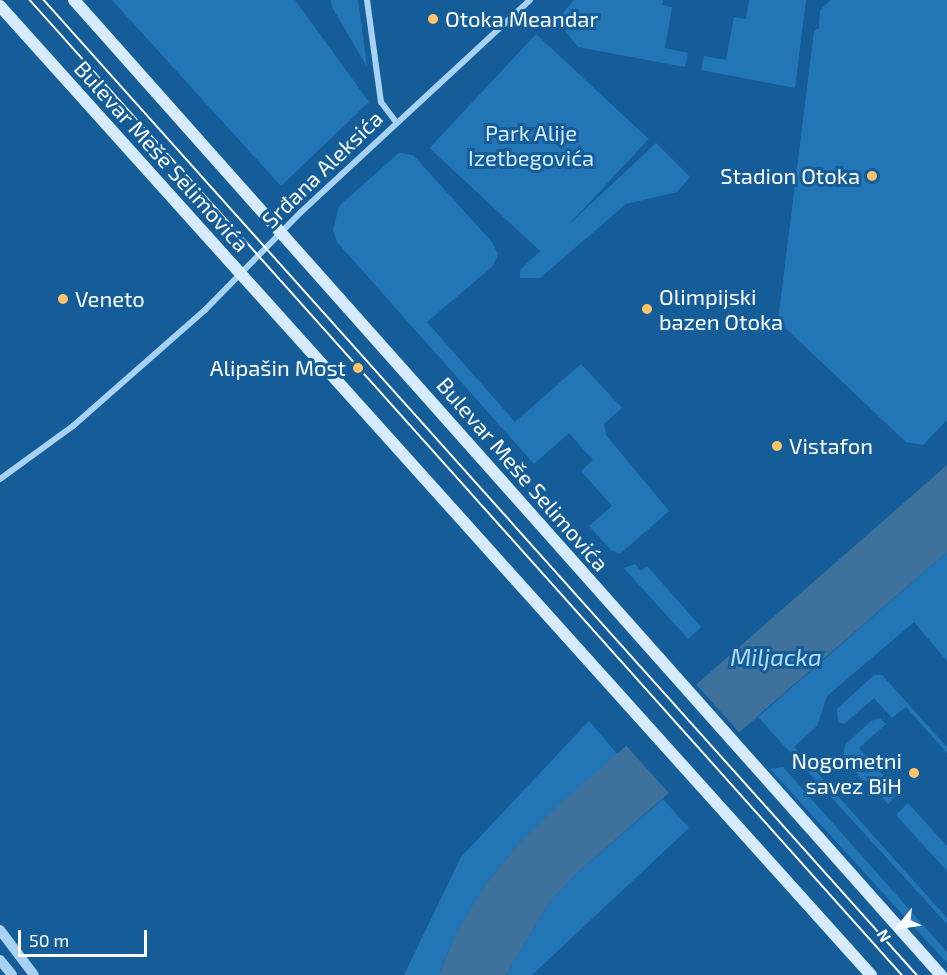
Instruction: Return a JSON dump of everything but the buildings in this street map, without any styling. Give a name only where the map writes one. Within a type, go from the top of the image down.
[{"type":"main road","name":"Bulevar Meše Selimovića","points":[[74,0],[282,231],[663,665],[941,975]]},
{"type":"main road","name":"Bulevar Meše Selimovića","points":[[0,6],[240,276],[625,699],[871,975]]},
{"type":"street","points":[[367,0],[381,102],[396,122]]},
{"type":"street","name":"Srđana Aleksića","points":[[0,479],[74,426],[240,276],[282,231],[396,122],[530,0]]},
{"type":"street","points":[[0,930],[34,975]]},
{"type":"street","points":[[0,960],[12,975]]},
{"type":"green space","points":[[112,0],[295,0],[369,102],[281,186]]},
{"type":"green space","points":[[331,0],[358,0],[367,67],[332,7]]},
{"type":"green space","points":[[574,0],[663,0],[662,5],[672,7],[665,48],[688,53],[685,67],[578,47],[557,20]]},
{"type":"green space","points":[[749,0],[806,0],[795,88],[701,70],[704,56],[726,60],[734,17],[746,19]]},
{"type":"green space","name":"Stadion Otoka","points":[[831,0],[947,0],[947,420],[923,445],[906,442],[778,321],[814,31],[819,28],[820,10]]},
{"type":"green space","name":"Park Alije Izetbegovića","points":[[536,34],[649,139],[542,253],[430,148]]},
{"type":"green space","points":[[656,143],[690,177],[677,192],[626,204],[540,278],[520,278],[520,270]]},
{"type":"green space","points":[[399,153],[413,155],[492,242],[498,254],[493,266],[427,322],[515,422],[581,364],[622,408],[604,424],[606,435],[669,511],[620,554],[611,550],[589,526],[612,506],[581,471],[593,460],[569,433],[534,464],[337,242],[333,230],[339,206]]},
{"type":"green space","points":[[947,552],[947,661],[914,622],[827,696],[817,726],[794,747],[947,918],[947,924],[758,717]]},
{"type":"green space","points":[[635,564],[641,571],[647,566],[701,627],[688,639],[624,568]]},
{"type":"green space","points":[[874,675],[882,675],[947,747],[947,753],[906,707],[892,718],[874,698],[844,724],[838,722],[837,709]]},
{"type":"green space","points":[[880,718],[886,724],[859,748],[899,793],[888,804],[867,781],[864,783],[843,756],[845,745],[871,721]]},
{"type":"green space","points":[[589,721],[618,755],[516,847],[483,888],[456,933],[439,975],[404,975],[461,857]]},
{"type":"green space","points":[[783,767],[947,952],[947,963],[770,769]]},
{"type":"green space","points":[[663,799],[689,828],[532,975],[506,975],[548,904],[579,871]]},
{"type":"green space","points":[[908,803],[947,846],[947,871],[896,815]]},
{"type":"water","name":"Miljacka","points":[[947,465],[947,552],[579,871],[548,904],[506,975],[439,975],[456,933],[483,888],[516,847],[562,802]]},
{"type":"pier","points":[[694,682],[742,736],[673,798],[625,744]]},
{"type":"tram line","points":[[30,0],[902,975]]},
{"type":"tram line","points":[[44,0],[917,975]]},
{"type":"place","name":"Otoka Meandar","points":[[433,19]]},
{"type":"place","name":"Stadion Otoka","points":[[872,176]]},
{"type":"place","name":"Veneto","points":[[63,299]]},
{"type":"place","name":"Olimpijski bazen Otoka","points":[[647,309]]},
{"type":"place","name":"Alipašin Most","points":[[358,368]]},
{"type":"place","name":"Vistafon","points":[[777,446]]},
{"type":"place","name":"Nogometni savez BiH","points":[[914,773]]}]
